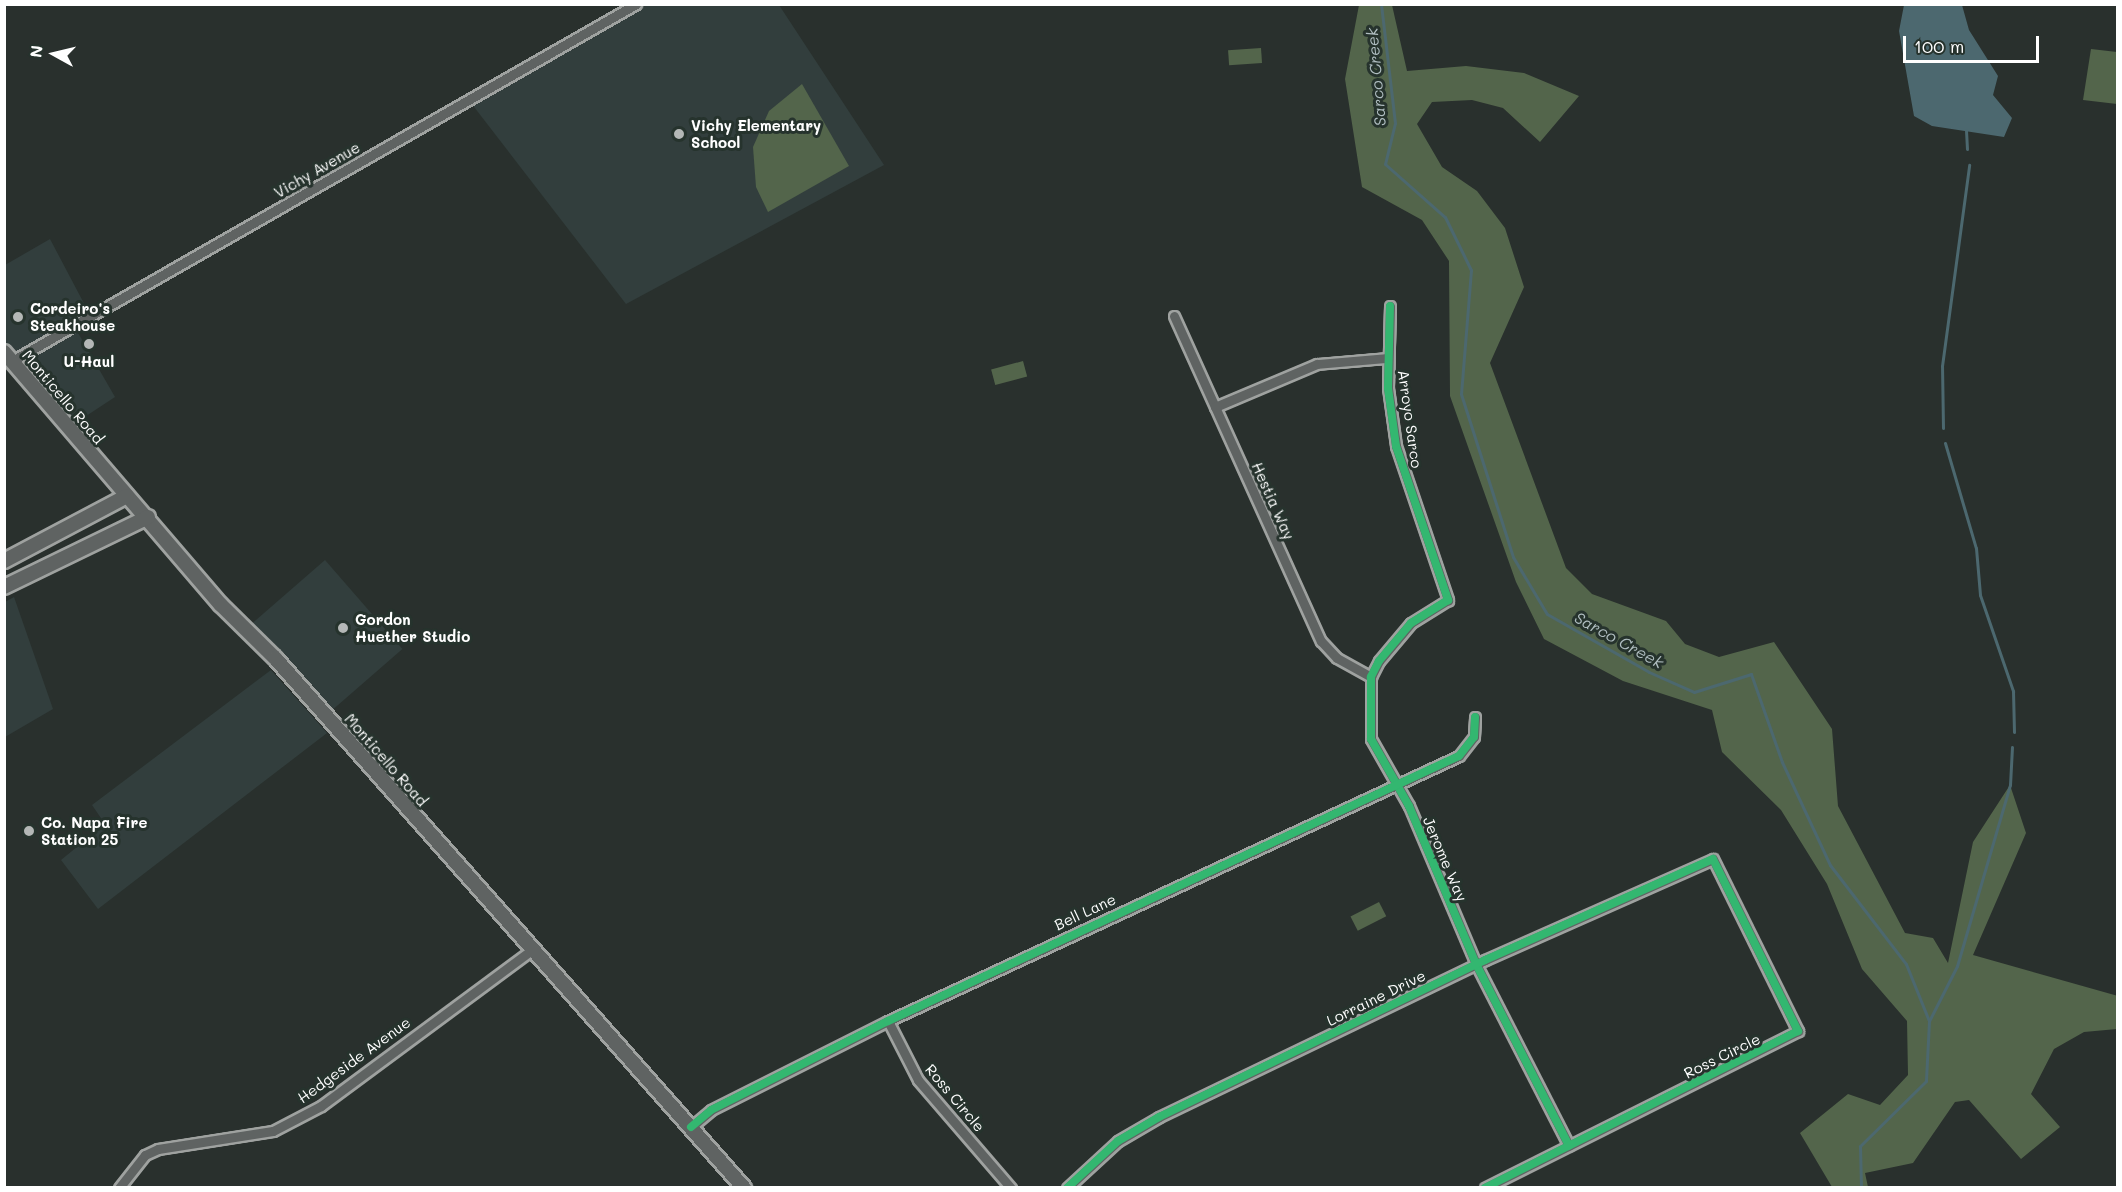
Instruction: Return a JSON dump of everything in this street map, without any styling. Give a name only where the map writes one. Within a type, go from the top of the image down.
[{"type":"main road","name":"Monticello Road","points":[[8,356],[127,496],[744,1188]]},
{"type":"main road","points":[[4,561],[127,496]]},
{"type":"main road","points":[[4,587],[148,517]]},
{"type":"street","name":"Vichy Avenue","points":[[8,356],[636,4]]},
{"type":"street","name":"Arroyo Sarco","points":[[1390,306],[1387,358],[1403,478],[1448,600]]},
{"type":"street","name":"Hestia Way","points":[[1174,316],[1321,641],[1337,658],[1371,677]]},
{"type":"street","points":[[1215,407],[1317,364],[1387,358]]},
{"type":"street","name":"Jerome Way","points":[[1448,600],[1411,623],[1387,648],[1371,677],[1371,739],[1393,785],[1409,806],[1476,964],[1569,1146]]},
{"type":"street","name":"Bell Lane","points":[[691,1126],[721,1105],[888,1021],[1468,748],[1475,717]]},
{"type":"street","name":"Lorraine Drive","points":[[1067,1188],[1118,1142],[1159,1117],[1476,964],[1713,859]]},
{"type":"street","name":"Ross Circle","points":[[1485,1188],[1798,1031],[1713,859]]},
{"type":"street","name":"Hedgeside Avenue","points":[[119,1188],[145,1155],[158,1149],[273,1131],[321,1106],[532,950]]},
{"type":"street","name":"Ross Circle","points":[[888,1021],[918,1080],[1011,1188]]},
{"type":"shaded area","name":"Vichy Elementary School","points":[[641,5],[779,5],[884,165],[626,304],[471,103]]},
{"type":"shaded area","points":[[50,239],[88,311],[15,353],[5,342],[5,265]]},
{"type":"shaded area","points":[[77,331],[115,397],[74,424],[25,363]]},
{"type":"shaded area","points":[[325,560],[402,649],[328,714],[250,625]]},
{"type":"shaded area","points":[[14,597],[53,709],[5,737],[5,602]]},
{"type":"shaded area","points":[[271,670],[327,733],[98,909],[61,860],[105,824],[92,805]]},
{"type":"green space","points":[[1359,5],[1392,5],[1407,71],[1466,66],[1524,73],[1579,96],[1540,142],[1503,108],[1472,100],[1432,102],[1417,124],[1442,167],[1477,191],[1505,228],[1524,287],[1490,363],[1566,568],[1592,594],[1666,621],[1685,644],[1719,657],[1774,642],[1832,729],[1838,806],[1905,933],[1933,938],[1948,963],[1973,842],[2010,785],[2026,833],[1973,955],[2118,996],[2117,1029],[2084,1032],[2054,1049],[2031,1094],[2060,1127],[2021,1159],[1969,1100],[1955,1102],[1913,1163],[1865,1173],[1868,1187],[1832,1187],[1800,1133],[1848,1094],[1880,1105],[1908,1075],[1907,1021],[1862,969],[1827,884],[1781,810],[1722,752],[1712,710],[1623,681],[1544,639],[1516,582],[1450,396],[1449,261],[1422,220],[1362,187],[1345,79]]},
{"type":"green space","points":[[1261,48],[1262,63],[1229,65],[1228,50]]},
{"type":"green space","points":[[2091,49],[2117,52],[2117,104],[2083,100]]},
{"type":"green space","points":[[802,84],[849,166],[768,212],[756,187],[753,147],[769,111]]},
{"type":"green space","points":[[1023,361],[1027,376],[995,385],[991,370]]},
{"type":"green space","points":[[1379,902],[1386,916],[1358,931],[1350,917]]},
{"type":"water","points":[[1904,5],[1962,5],[1969,30],[1998,76],[1993,95],[2012,118],[2004,137],[1932,126],[1914,116],[1899,31]]},
{"type":"waterway","name":"Sarco Creek","points":[[1381,4],[1395,123],[1385,164],[1445,217],[1471,270],[1461,394],[1513,557],[1547,614],[1649,672],[1694,692],[1751,674],[1782,762],[1830,865],[1906,964],[1929,1021],[1926,1081],[1860,1146],[1861,1188]]},
{"type":"waterway","points":[[1966,130],[1967,149]]},
{"type":"waterway","points":[[1943,428],[1942,366],[1969,165]]},
{"type":"waterway","points":[[1945,443],[1976,548],[1980,595],[2013,691],[2014,732]]},
{"type":"waterway","points":[[1929,1021],[1957,966],[2010,785],[2012,747]]},
{"type":"cycle path","points":[[1390,306],[1388,388],[1396,446],[1448,600],[1411,623],[1379,661],[1371,677],[1371,739],[1409,806],[1476,964],[1569,1146]]},
{"type":"cycle path","points":[[691,1127],[711,1110],[888,1021],[1459,756],[1474,737],[1475,717]]},
{"type":"cycle path","points":[[1067,1188],[1118,1141],[1159,1117],[1485,960],[1713,859],[1798,1031],[1485,1188]]},
{"type":"place","name":"Vichy Elementary School","points":[[679,134]]},
{"type":"place","name":"Cordeiro's Steakhouse","points":[[18,317]]},
{"type":"place","name":"U-Haul","points":[[89,344]]},
{"type":"place","name":"Gordon Huether Studio","points":[[343,628]]},
{"type":"place","name":"Co. Napa Fire Station 25","points":[[29,831]]}]
